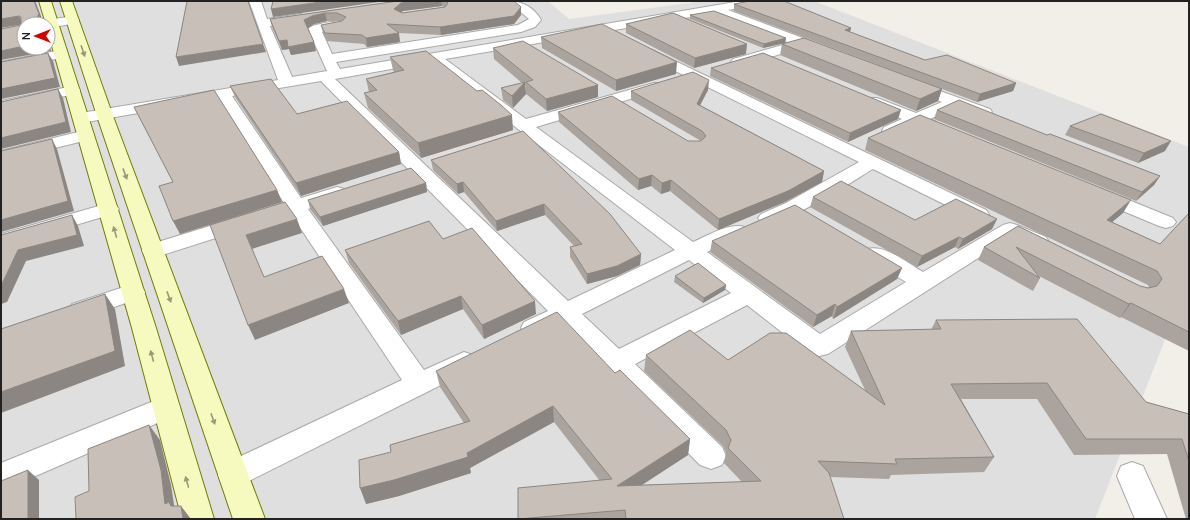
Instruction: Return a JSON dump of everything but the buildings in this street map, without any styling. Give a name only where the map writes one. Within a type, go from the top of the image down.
[{"type":"main road","points":[[45,1],[60,17],[104,115],[249,519]]},
{"type":"main road","points":[[60,17],[61,54],[109,209],[198,519]]},
{"type":"street","points":[[255,1],[287,83]]},
{"type":"street","points":[[1,156],[84,127],[104,115],[287,83],[329,70],[521,28],[531,24],[535,20],[533,16],[513,1]]},
{"type":"street","points":[[329,70],[434,58],[761,1]]},
{"type":"street","points":[[522,131],[613,99],[763,55],[810,46],[715,9]]},
{"type":"street","points":[[263,23],[316,16]]},
{"type":"street","points":[[672,16],[693,26]]},
{"type":"street","points":[[366,22],[314,29],[329,70],[417,167],[711,456]]},
{"type":"street","points":[[603,28],[631,43],[682,79],[855,147],[873,162],[1053,250]]},
{"type":"street","points":[[521,43],[541,55]]},
{"type":"street","points":[[742,46],[784,64]]},
{"type":"street","points":[[1,66],[61,54]]},
{"type":"street","points":[[434,58],[522,131],[690,251],[819,347],[1010,229]]},
{"type":"street","points":[[897,79],[1000,118]]},
{"type":"street","points":[[593,87],[633,111]]},
{"type":"street","points":[[1,106],[72,90]]},
{"type":"street","points":[[223,94],[296,206],[419,384]]},
{"type":"street","points":[[858,95],[945,131]]},
{"type":"street","points":[[875,138],[956,101]]},
{"type":"street","points":[[394,174],[438,160]]},
{"type":"street","points":[[233,475],[690,251],[793,207],[873,162]]},
{"type":"street","points":[[153,251],[356,186]]},
{"type":"street","points":[[1085,189],[1166,222]]},
{"type":"street","points":[[793,207],[813,219]]},
{"type":"street","points":[[1,241],[109,209]]},
{"type":"street","points":[[855,243],[924,282]]},
{"type":"street","points":[[60,317],[133,292]]},
{"type":"street","points":[[616,362],[749,294]]},
{"type":"street","points":[[1,477],[166,407]]},
{"type":"street","points":[[1132,476],[1151,519]]},
{"type":"shaded area","points":[[1,1],[548,1],[569,19],[704,1],[814,1],[1189,147],[1189,278],[1095,519],[1,519]]}]
